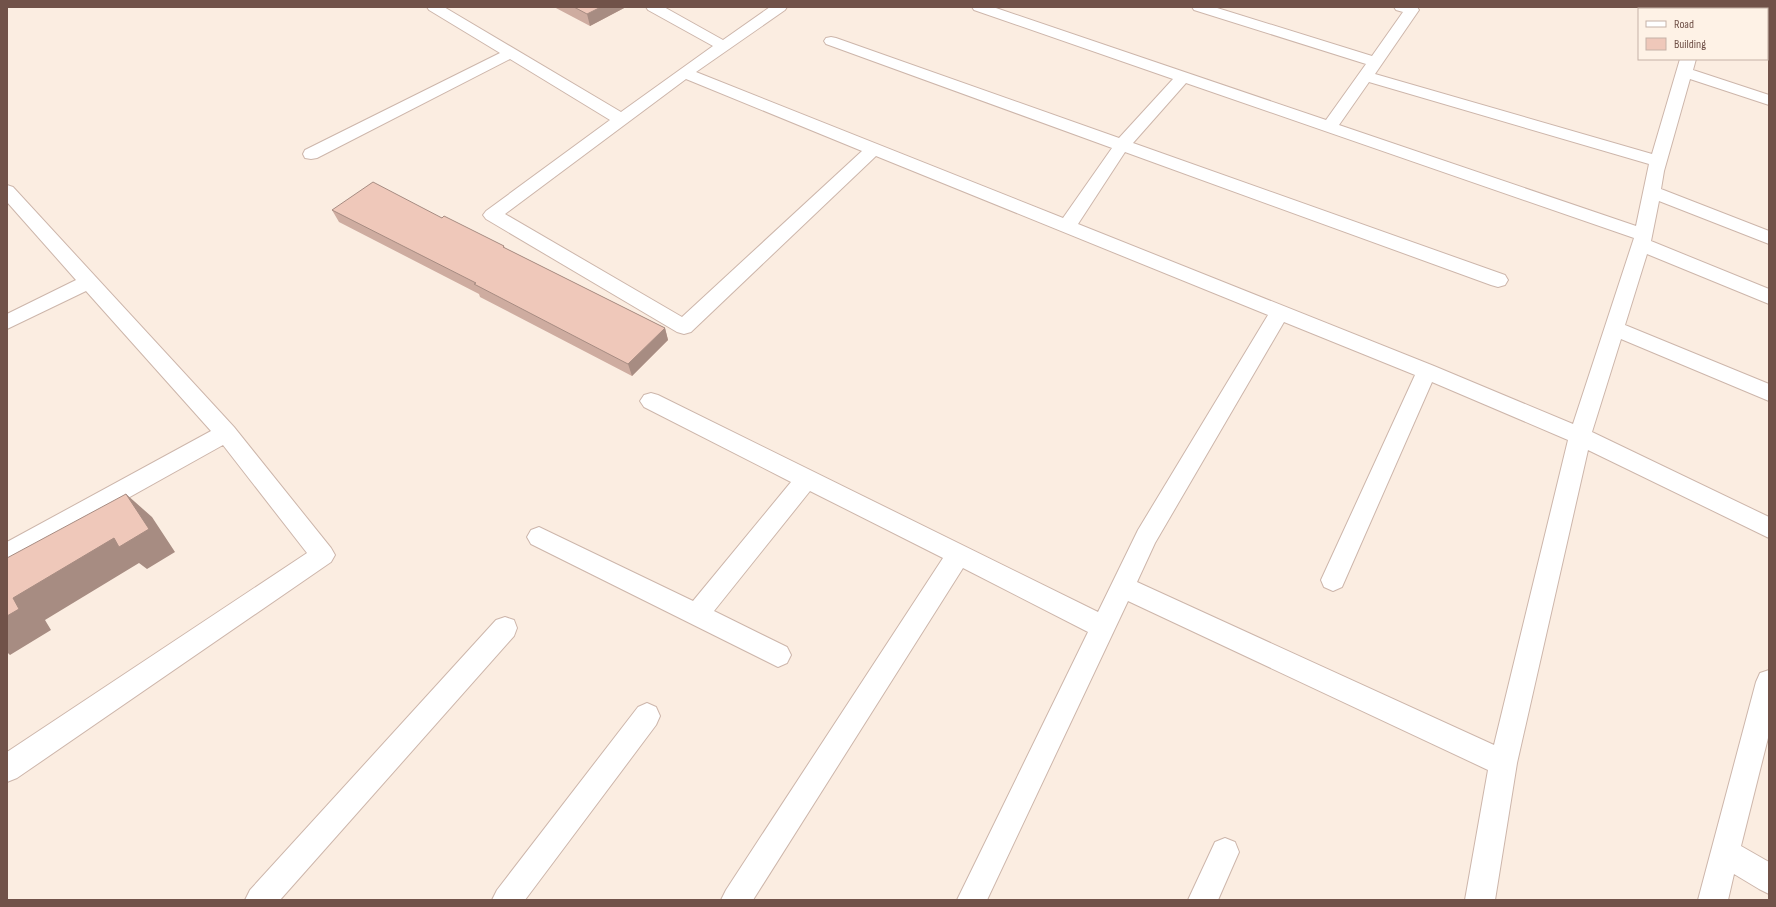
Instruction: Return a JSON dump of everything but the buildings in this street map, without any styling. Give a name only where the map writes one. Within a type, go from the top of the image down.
[{"type":"street","points":[[434,7],[621,119]]},
{"type":"street","points":[[653,7],[723,46]]},
{"type":"street","points":[[780,7],[684,73],[492,215],[684,327],[874,149]]},
{"type":"street","points":[[979,7],[1329,127],[1643,239],[1769,297]]},
{"type":"street","points":[[1199,7],[1376,62]]},
{"type":"street","points":[[1329,127],[1412,10],[1401,7]]},
{"type":"street","points":[[832,41],[1498,280]]},
{"type":"street","points":[[311,154],[511,53]]},
{"type":"street","points":[[1480,900],[1503,764],[1580,436],[1643,239],[1655,171],[1686,66],[1769,100]]},
{"type":"street","points":[[684,73],[1427,370],[1580,436],[1769,528]]},
{"type":"street","points":[[1365,76],[1658,161]]},
{"type":"street","points":[[1067,226],[1122,145],[1184,77]]},
{"type":"street","points":[[7,191],[226,433],[323,555],[7,768]]},
{"type":"street","points":[[1652,192],[1769,238]]},
{"type":"street","points":[[7,322],[90,281]]},
{"type":"street","points":[[972,900],[1146,537],[1280,312]]},
{"type":"street","points":[[1614,328],[1769,393]]},
{"type":"street","points":[[1333,580],[1427,370]]},
{"type":"street","points":[[651,401],[1103,627]]},
{"type":"street","points":[[7,554],[226,433]]},
{"type":"street","points":[[696,615],[807,479]]},
{"type":"street","points":[[539,537],[778,655]]},
{"type":"street","points":[[736,900],[958,554]]},
{"type":"street","points":[[1122,587],[1503,764]]},
{"type":"street","points":[[260,900],[505,628]]},
{"type":"street","points":[[1713,900],[1768,692]]},
{"type":"street","points":[[507,900],[647,716]]},
{"type":"street","points":[[1203,900],[1225,852]]},
{"type":"street","points":[[1725,852],[1769,879]]}]
